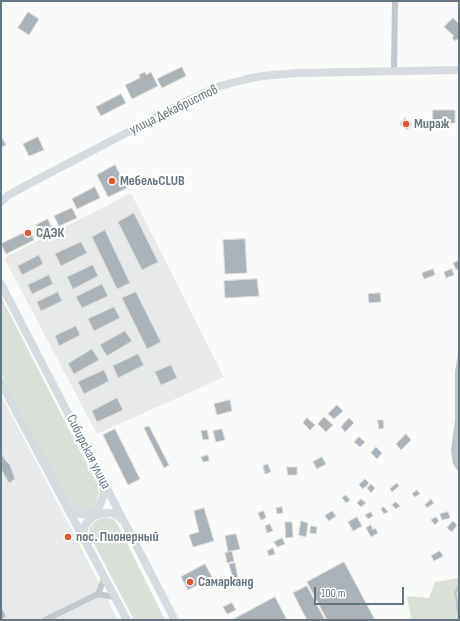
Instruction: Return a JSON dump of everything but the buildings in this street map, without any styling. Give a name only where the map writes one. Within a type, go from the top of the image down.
[{"type":"main road","name":"улица Декабристов","points":[[3,199],[189,100],[220,86],[247,79],[278,74],[459,70]]},
{"type":"main road","name":"Сибирская улица","points":[[1,284],[174,620]]},
{"type":"main road","points":[[1,384],[126,620]]},
{"type":"main road","points":[[65,505],[76,514],[83,515],[94,512],[101,504],[103,499],[104,494],[102,479]]},
{"type":"main road","points":[[85,542],[84,532],[86,525],[98,515],[104,513],[114,513],[124,522]]},
{"type":"street","points":[[394,71],[395,1]]},
{"type":"street","points":[[98,594],[104,579]]},
{"type":"street","points":[[45,620],[98,594],[114,597]]},
{"type":"shaded area","points":[[131,193],[224,377],[97,434],[4,258]]},
{"type":"shaded area","points":[[1,297],[98,486],[98,494],[95,505],[88,510],[77,509],[70,506],[1,374]]},
{"type":"shaded area","points":[[459,349],[459,473],[453,464],[451,450],[455,420],[455,371]]},
{"type":"shaded area","points":[[1,395],[76,538],[118,620],[1,620]]},
{"type":"shaded area","points":[[106,517],[113,519],[117,523],[165,620],[134,620],[89,534],[90,528],[94,523],[99,519]]},
{"type":"shaded area","points":[[459,578],[459,620],[411,620],[407,596],[429,598],[435,582]]},
{"type":"waterway","points":[[459,585],[455,593],[459,616]]},
{"type":"place","name":"Мираж","points":[[406,124]]},
{"type":"place","name":"МебельCLUB","points":[[112,181]]},
{"type":"place","name":"СДЭК","points":[[28,233]]},
{"type":"place","name":"пос. Пионерный","points":[[68,537]]},
{"type":"place","name":"Самарканд","points":[[190,582]]}]
